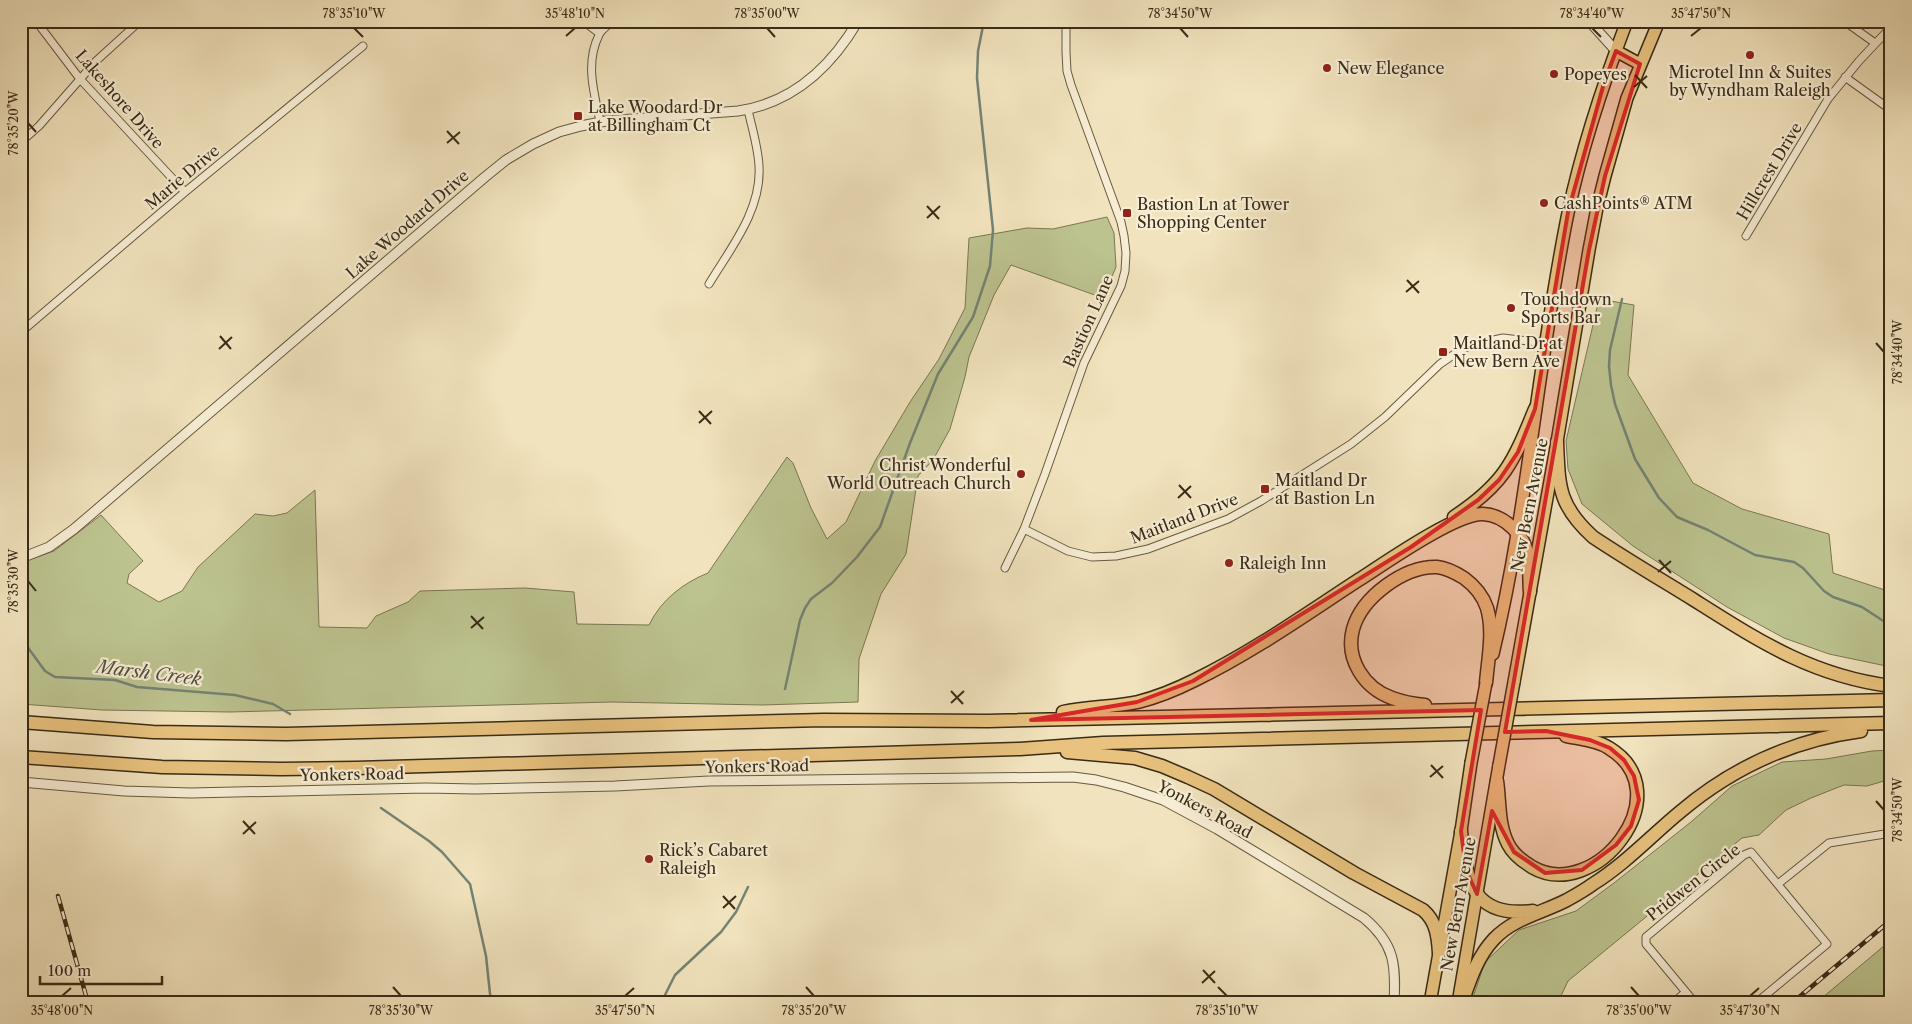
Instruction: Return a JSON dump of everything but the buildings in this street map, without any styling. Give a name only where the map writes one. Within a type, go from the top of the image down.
[{"type":"highway","points":[[1411,547],[1478,500],[1499,480],[1518,452],[1535,409]]},
{"type":"highway","points":[[1557,442],[1562,495],[1574,518],[1594,537],[1753,637],[1788,656],[1836,675],[1857,681],[1891,686]]},
{"type":"highway","points":[[1031,720],[1065,712],[1137,702],[1193,681],[1256,646],[1411,547],[1459,519],[1476,514],[1499,518],[1516,531],[1528,557],[1530,592]]},
{"type":"highway","points":[[1457,710],[1392,698],[1374,689],[1364,679],[1359,672],[1353,654],[1352,637],[1358,618],[1374,597],[1397,579],[1419,569],[1439,567],[1447,569],[1469,582],[1482,598],[1488,614],[1490,644],[1486,683]]},
{"type":"highway","points":[[21,722],[153,732],[256,734],[816,720],[1031,720],[1891,700]]},
{"type":"highway","points":[[21,757],[162,767],[281,769],[1020,750],[1103,743],[1891,723]]},
{"type":"highway","points":[[1462,1003],[1474,970],[1483,953],[1494,939],[1514,923],[1567,900],[1606,875],[1691,803],[1718,784],[1747,766],[1782,750],[1836,734],[1891,728]]},
{"type":"highway","points":[[1497,781],[1504,837],[1514,852],[1529,865],[1537,870],[1555,875],[1574,873],[1590,866],[1608,853],[1631,826],[1637,809],[1639,800],[1637,786],[1629,767],[1617,754],[1601,744],[1546,731]]},
{"type":"highway","points":[[1020,750],[1135,758],[1162,766],[1214,788],[1359,876],[1428,914],[1434,924],[1439,952]]},
{"type":"highway","points":[[1461,831],[1466,870],[1469,881],[1477,894],[1489,904],[1508,912],[1546,909]]},
{"type":"main road","name":"New Bern Avenue","points":[[1430,1003],[1486,683],[1502,618],[1532,446],[1535,409],[1562,242],[1594,112],[1627,21]]},
{"type":"main road","name":"New Bern Avenue","points":[[1458,1003],[1589,250],[1604,176],[1627,98],[1659,21]]},
{"type":"main road","points":[[1616,51],[1640,64]]},
{"type":"street","name":"Lakeshore Drive","points":[[36,21],[80,79],[185,192]]},
{"type":"street","points":[[21,142],[38,126],[96,61],[140,21]]},
{"type":"street","points":[[583,21],[599,33]]},
{"type":"street","points":[[600,121],[590,71],[599,33],[613,21]]},
{"type":"street","name":"Lake Woodard Drive","points":[[21,558],[49,547],[74,529],[506,160],[546,137],[600,121],[748,110],[789,94],[806,83],[833,57],[858,21]]},
{"type":"street","name":"Bastion Lane","points":[[1004,568],[1024,529],[1076,382],[1114,302],[1125,271],[1126,254],[1121,222],[1067,72],[1066,21]]},
{"type":"street","points":[[1590,21],[1616,51]]},
{"type":"street","points":[[1844,21],[1875,43]]},
{"type":"street","name":"Hillcrest Drive","points":[[1746,236],[1828,99],[1845,77],[1891,27]]},
{"type":"street","name":"Marie Drive","points":[[21,332],[185,192],[363,46]]},
{"type":"street","points":[[1845,77],[1891,110]]},
{"type":"street","points":[[708,284],[745,224],[758,186],[759,163],[748,110]]},
{"type":"street","name":"Maitland Drive","points":[[1024,529],[1068,551],[1092,557],[1116,556],[1148,549],[1228,519],[1338,453],[1368,431],[1440,364],[1456,352],[1471,345],[1503,338],[1546,343]]},
{"type":"street","name":"Yonkers Road","points":[[21,782],[124,791],[191,792],[606,787],[709,781],[849,779],[1051,777],[1096,780],[1148,794],[1182,809],[1364,918],[1379,932],[1393,956],[1395,974],[1394,1003]]},
{"type":"street","points":[[1778,884],[1829,843],[1891,833]]},
{"type":"street","name":"Pridwen Circle","points":[[1695,1003],[1646,944],[1646,937],[1744,855],[1751,852],[1827,944],[1756,1003]]},
{"type":"street","points":[[1673,1003],[1686,992]]},
{"type":"highlighted area","points":[[1616,51],[1640,64],[1605,176],[1589,250],[1505,732],[1546,731],[1590,740],[1610,748],[1624,760],[1634,776],[1639,800],[1631,826],[1616,845],[1582,870],[1545,873],[1514,852],[1492,811],[1477,894],[1466,870],[1461,831],[1481,710],[1031,720],[1137,702],[1193,681],[1411,547],[1478,500],[1499,480],[1518,452],[1535,409],[1568,212],[1604,83]]},
{"type":"green space","points":[[1107,217],[1114,233],[1116,267],[1103,298],[1011,265],[994,295],[969,357],[950,429],[933,460],[918,476],[906,554],[881,594],[859,659],[858,702],[762,705],[612,702],[230,712],[102,710],[21,704],[21,563],[54,551],[101,515],[143,561],[129,574],[127,583],[159,602],[182,591],[198,567],[255,514],[273,516],[287,513],[315,490],[319,627],[367,628],[376,616],[408,602],[420,591],[525,588],[574,592],[577,624],[649,625],[666,600],[682,587],[708,573],[787,457],[793,463],[811,508],[827,539],[846,522],[875,461],[910,402],[939,359],[965,308],[969,238],[1027,228],[1053,229]]},
{"type":"green space","points":[[1599,299],[1634,305],[1628,375],[1693,483],[1742,509],[1829,534],[1833,573],[1891,592],[1891,667],[1829,654],[1784,638],[1727,607],[1633,546],[1582,504],[1568,469],[1566,441]]},
{"type":"green space","points":[[1891,750],[1891,779],[1867,786],[1844,785],[1811,798],[1786,810],[1759,835],[1742,838],[1568,981],[1561,996],[1564,1003],[1471,1003],[1485,962],[1519,930],[1576,911],[1691,822],[1732,786],[1782,762],[1826,759],[1872,751]]},
{"type":"green space","points":[[1891,940],[1891,1003],[1816,1003]]},
{"type":"waterway","points":[[785,689],[800,620],[805,608],[811,599],[832,583],[857,557],[880,527],[910,443],[938,374],[973,317],[990,266],[993,230],[977,78],[978,51],[984,21]]},
{"type":"waterway","points":[[1622,299],[1610,350],[1611,385],[1615,404],[1635,459],[1659,498],[1677,517],[1708,530],[1755,555],[1794,562],[1803,568],[1824,591],[1833,597],[1862,607],[1891,626]]},
{"type":"waterway","name":"Marsh Creek","points":[[21,638],[45,671],[55,677],[115,680],[137,687],[235,695],[273,704],[290,714]]},
{"type":"waterway","name":"Marsh Creek","points":[[381,808],[442,852],[470,884],[486,956],[491,1003]]},
{"type":"waterway","points":[[661,1003],[675,975],[721,932],[736,912],[748,887]]},
{"type":"railway","points":[[58,896],[88,1003]]},
{"type":"railway","points":[[1792,1003],[1891,920]]},
{"type":"place","name":"Microtel Inn & Suites by Wyndham Raleigh","points":[[1750,55]]},
{"type":"place","name":"New Elegance","points":[[1327,68]]},
{"type":"place","name":"Popeyes","points":[[1554,74]]},
{"type":"place","name":"Lake Woodard Dr at Billingham Ct","points":[[578,116]]},
{"type":"place","name":"CashPoints® ATM","points":[[1544,203]]},
{"type":"place","name":"Bastion Ln at Tower Shopping Center","points":[[1127,213]]},
{"type":"place","name":"Touchdown Sports Bar","points":[[1511,308]]},
{"type":"place","name":"Maitland Dr at New Bern Ave","points":[[1443,352]]},
{"type":"place","name":"Christ Wonderful World Outreach Church","points":[[1021,474]]},
{"type":"place","name":"Maitland Dr at Bastion Ln","points":[[1265,489]]},
{"type":"place","name":"Raleigh Inn","points":[[1229,563]]},
{"type":"place","name":"Rick’s Cabaret Raleigh","points":[[649,859]]}]
